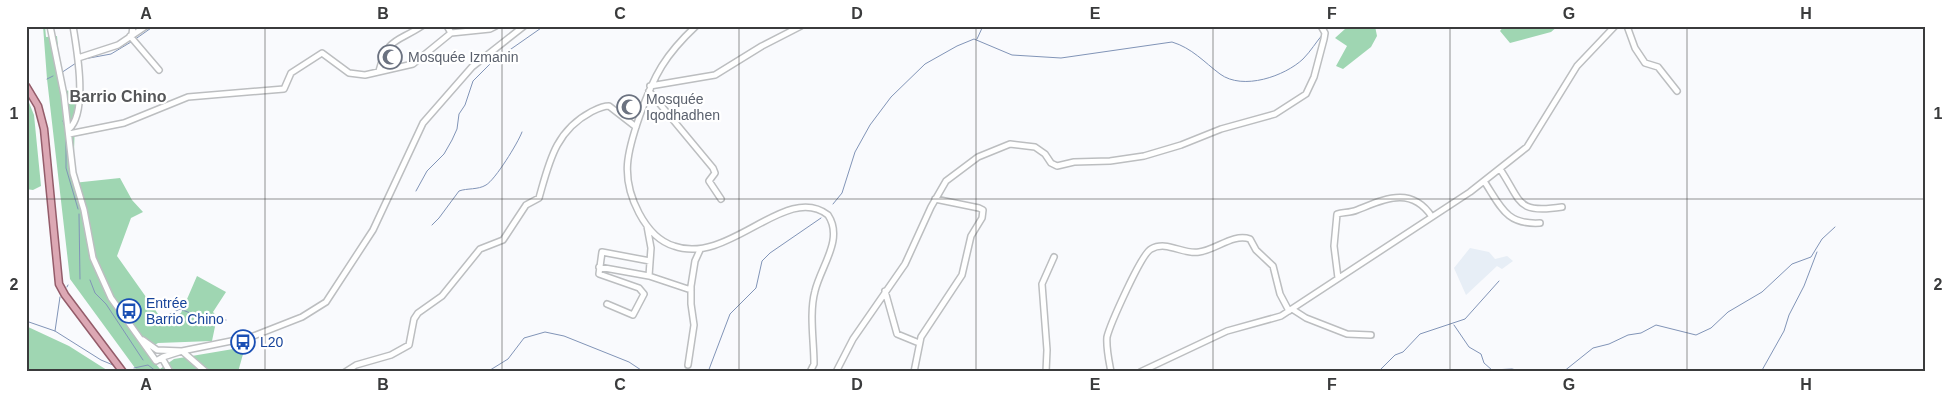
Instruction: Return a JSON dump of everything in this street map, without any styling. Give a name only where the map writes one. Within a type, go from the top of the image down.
[{"type":"main road","points":[[26,86],[38,106],[44,129],[59,284],[65,296],[122,372]]},
{"type":"street","points":[[50,26],[69,132],[74,178],[84,210],[92,258],[105,287],[154,361],[182,351],[251,337],[302,317],[326,302],[373,230],[416,134],[430,113],[472,67],[524,26]]},
{"type":"street","points":[[69,132],[76,117],[78,58],[73,26]]},
{"type":"street","points":[[131,35],[133,26]]},
{"type":"street","points":[[78,58],[115,47],[146,26]]},
{"type":"street","points":[[379,71],[384,52],[393,41],[422,26]]},
{"type":"street","points":[[447,26],[451,33]]},
{"type":"street","points":[[69,132],[124,123],[188,97],[284,89],[291,73],[322,53],[349,73],[365,76],[413,64],[451,33],[490,29],[496,26]]},
{"type":"street","points":[[696,26],[666,57],[650,89],[636,127],[627,160],[626,178],[635,206],[653,234],[669,245],[687,250],[700,250],[718,245],[795,207],[812,207],[822,210],[828,215],[835,229],[831,248],[813,298],[814,364],[810,372]]},
{"type":"street","points":[[650,89],[715,75],[762,46],[801,26]]},
{"type":"street","points":[[1140,372],[1228,331],[1273,319],[1291,310],[1484,181],[1521,153],[1534,139],[1577,66],[1615,26]]},
{"type":"street","points":[[1627,26],[1635,48],[1645,62],[1658,67],[1676,91]]},
{"type":"street","points":[[836,372],[853,339],[905,264],[935,199],[946,181],[965,166],[984,154],[1005,146],[1035,146],[1045,154],[1051,163],[1057,166],[1074,162],[1124,160],[1168,150],[1220,130],[1275,114],[1306,94],[1314,77],[1323,30]]},
{"type":"street","points":[[131,35],[159,70]]},
{"type":"street","points":[[650,89],[713,168],[715,173],[709,181],[721,199]]},
{"type":"street","points":[[345,372],[356,365],[391,355],[409,344],[414,318],[418,313],[442,296],[480,249],[503,240],[526,205],[539,198],[551,157],[564,133],[573,123],[596,110],[609,106],[636,127]]},
{"type":"street","points":[[1500,169],[1523,206],[1550,209],[1562,207]]},
{"type":"street","points":[[1484,181],[1498,203],[1514,220],[1526,224],[1540,224]]},
{"type":"street","points":[[1338,278],[1334,246],[1337,214],[1352,212],[1376,201],[1396,197],[1423,206],[1432,217]]},
{"type":"street","points":[[914,372],[919,343],[929,322],[962,275],[971,236],[983,215],[983,210],[979,208],[935,199]]},
{"type":"street","points":[[647,226],[651,248],[649,276]]},
{"type":"street","points":[[1111,372],[1107,337],[1142,258],[1152,248],[1168,246],[1182,251],[1200,252],[1235,239],[1250,239],[1256,250],[1273,266],[1280,294],[1291,310],[1303,317],[1347,334],[1370,335]]},
{"type":"street","points":[[688,365],[694,325],[691,290],[695,262],[700,250]]},
{"type":"street","points":[[607,304],[633,315],[644,294],[639,288],[599,274],[602,252],[650,261]]},
{"type":"street","points":[[1046,372],[1047,350],[1042,284],[1054,257]]},
{"type":"street","points":[[599,267],[649,276],[691,290]]},
{"type":"street","points":[[885,291],[897,334],[919,343]]},
{"type":"street","points":[[136,332],[158,350],[170,372]]},
{"type":"street","points":[[151,356],[153,351],[158,350],[182,351],[206,372]]},
{"type":"shaded area","points":[[1470,248],[1489,252],[1495,259],[1507,256],[1513,261],[1502,269],[1497,266],[1466,295],[1454,268]]},
{"type":"green space","points":[[43,26],[45,26],[46,37],[57,36],[62,91],[76,90],[73,183],[120,178],[132,200],[143,212],[131,218],[117,256],[163,321],[181,313],[197,276],[226,292],[213,312],[217,317],[212,341],[158,343],[145,351],[160,369],[174,359],[245,347],[238,372],[138,372],[70,279],[47,79]]},
{"type":"green space","points":[[1345,26],[1375,26],[1377,36],[1371,47],[1343,69],[1336,66],[1347,46],[1335,38],[1345,29]]},
{"type":"green space","points":[[1504,26],[1558,26],[1551,32],[1510,43],[1500,31]]},
{"type":"green space","points":[[26,95],[34,115],[41,186],[33,190],[26,189]]},
{"type":"green space","points":[[26,326],[69,346],[110,372],[26,372]]},
{"type":"waterway","points":[[134,40],[154,26]]},
{"type":"waterway","points":[[416,191],[427,171],[444,154],[452,140],[457,129],[459,114],[465,105],[473,81],[491,63],[544,26]]},
{"type":"waterway","points":[[977,39],[983,26]]},
{"type":"waterway","points":[[1325,31],[1330,26]]},
{"type":"waterway","points":[[833,204],[842,193],[855,152],[870,125],[891,97],[925,64],[974,39],[1012,55],[1061,58],[1172,42],[1192,52],[1229,79],[1252,81],[1275,76],[1286,71],[1303,59],[1323,34]]},
{"type":"waterway","points":[[84,59],[111,54],[131,42]]},
{"type":"waterway","points":[[61,73],[76,63]]},
{"type":"waterway","points":[[47,79],[53,76]]},
{"type":"waterway","points":[[63,121],[65,127]]},
{"type":"waterway","points":[[66,131],[66,168],[78,209]]},
{"type":"waterway","points":[[432,225],[459,191],[480,188],[490,182],[506,161],[522,132]]},
{"type":"waterway","points":[[79,214],[80,279]]},
{"type":"waterway","points":[[708,372],[730,314],[756,288],[762,261],[770,253],[821,218]]},
{"type":"waterway","points":[[1563,372],[1593,348],[1609,344],[1628,335],[1641,333],[1656,325],[1696,335],[1711,328],[1728,312],[1762,292],[1792,264],[1811,257],[1822,239],[1835,227]]},
{"type":"waterway","points":[[1761,372],[1784,331],[1789,315],[1804,286],[1817,252]]},
{"type":"waterway","points":[[90,280],[95,293],[106,304],[143,360]]},
{"type":"waterway","points":[[1378,372],[1395,355],[1403,352],[1420,334],[1465,319],[1499,281]]},
{"type":"waterway","points":[[55,331],[60,297]]},
{"type":"waterway","points":[[166,316],[180,309],[203,318],[226,320]]},
{"type":"waterway","points":[[26,321],[55,331],[101,360],[113,365]]},
{"type":"waterway","points":[[1454,325],[1469,347],[1481,354],[1484,363],[1492,370],[1512,369],[1524,372]]},
{"type":"waterway","points":[[487,372],[508,359],[524,338],[545,332],[564,336],[629,362],[644,372]]},
{"type":"waterway","points":[[134,368],[148,365],[157,372]]},
{"type":"place","name":"Mosquée Izmanin","points":[[390,57]]},
{"type":"place","name":"Mosquée Iqodhadhen","points":[[629,107]]},
{"type":"place","name":"Entrée Barrio Chino","points":[[129,311]]},
{"type":"place","name":"L20","points":[[243,342]]},
{"type":"district","name":"Barrio Chino","points":[[118,96]]}]
